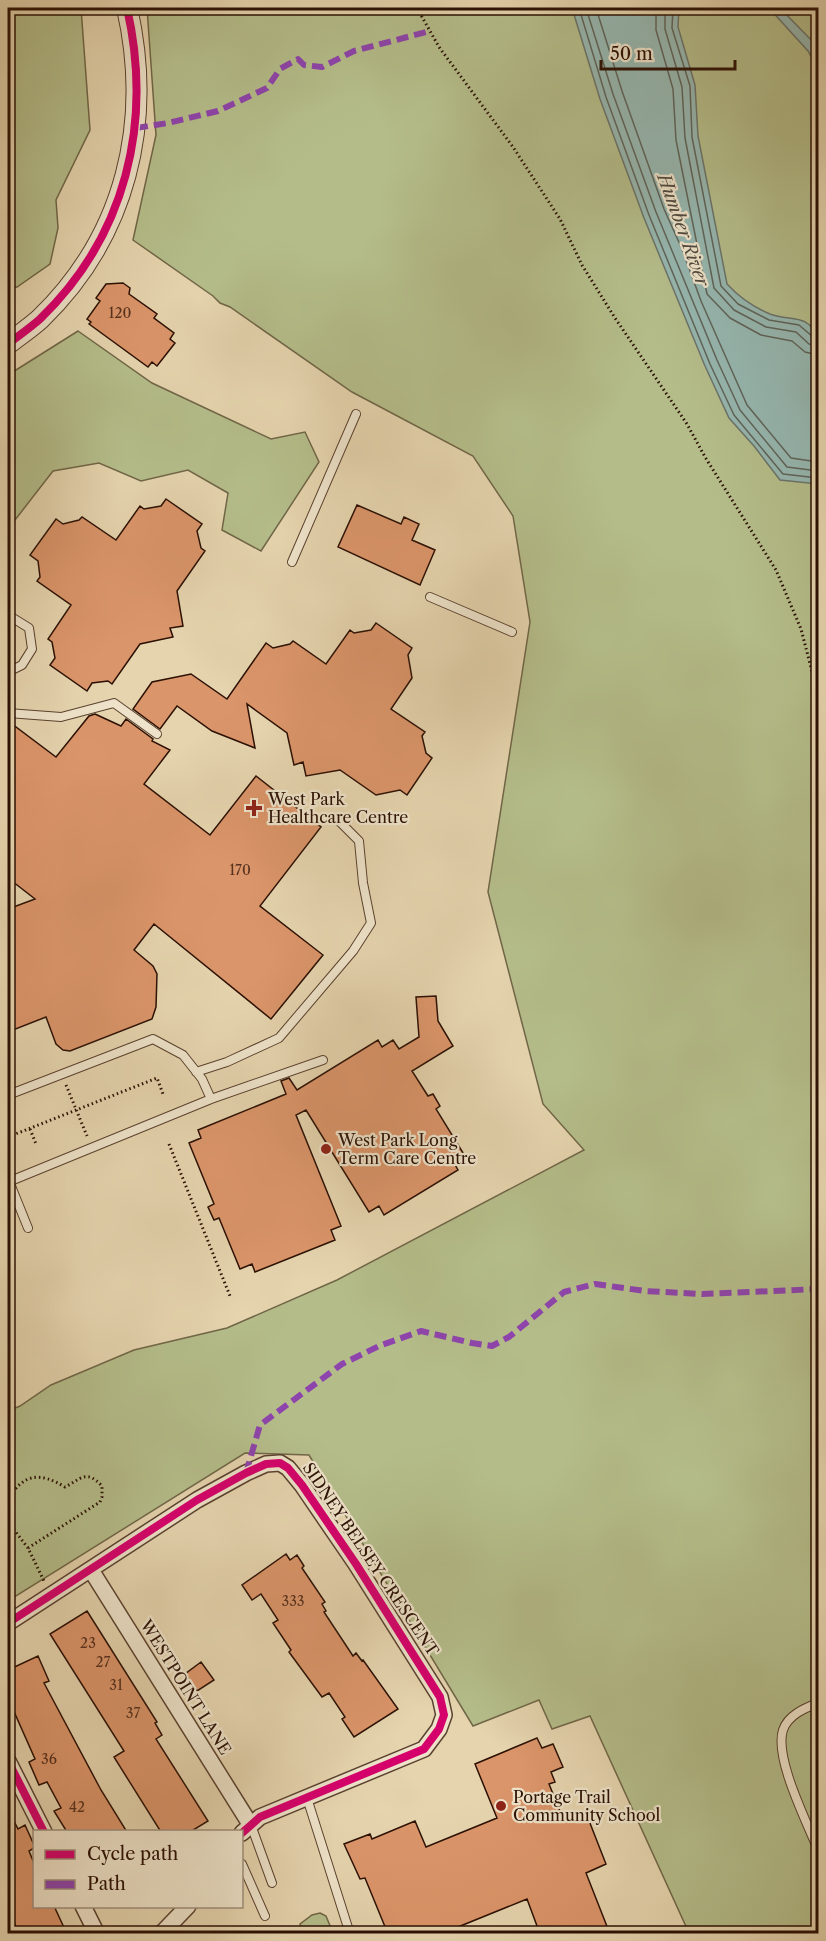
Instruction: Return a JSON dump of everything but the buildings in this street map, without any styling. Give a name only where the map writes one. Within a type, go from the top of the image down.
[{"type":"street","points":[[8,344],[39,320],[64,293],[100,241],[113,215],[131,157],[138,109],[136,65],[127,8]]},
{"type":"street","name":"SIDNEY BELSEY CRESCENT","points":[[8,1623],[197,1500],[266,1464],[280,1463],[288,1467],[303,1485],[422,1666],[440,1697],[444,1715],[440,1729],[424,1749],[260,1817],[246,1828]]},
{"type":"street","name":"WESTPOINT LANE","points":[[91,1570],[246,1828]]},
{"type":"street","points":[[8,1761],[43,1830]]},
{"type":"street","points":[[84,1908],[97,1934]]},
{"type":"street","points":[[161,1934],[186,1908]]},
{"type":"lane","points":[[292,562],[356,414]]},
{"type":"lane","points":[[430,597],[512,632]]},
{"type":"lane","points":[[8,615],[29,628],[32,649],[22,665],[8,672]]},
{"type":"lane","points":[[8,713],[62,717],[114,702],[158,734]]},
{"type":"lane","points":[[196,1072],[227,1062],[279,1038],[353,951],[371,922],[363,883],[359,841],[337,819]]},
{"type":"lane","points":[[8,1095],[153,1039],[183,1055],[196,1072],[211,1099]]},
{"type":"lane","points":[[28,1228],[8,1181],[211,1099],[323,1060]]},
{"type":"lane","points":[[819,1703],[803,1708],[790,1719],[783,1731],[782,1755],[819,1850]]},
{"type":"lane","points":[[307,1798],[350,1934]]},
{"type":"lane","points":[[246,1828],[272,1883]]},
{"type":"lane","points":[[243,1865],[265,1916]]},
{"type":"path","points":[[417,8],[439,47],[513,147],[560,219],[582,265],[598,291],[687,424],[705,457],[776,570],[801,629],[815,683],[819,687]]},
{"type":"path","points":[[8,1137],[157,1078],[163,1094]]},
{"type":"path","points":[[66,1083],[87,1136]]},
{"type":"path","points":[[30,1128],[36,1144]]},
{"type":"path","points":[[169,1144],[230,1296]]},
{"type":"path","points":[[8,1500],[17,1486],[30,1478],[51,1478],[65,1487],[84,1476],[94,1478],[102,1486],[100,1502],[28,1548]]},
{"type":"path","points":[[8,1522],[28,1548],[51,1597]]},
{"type":"green space","points":[[8,8],[81,8],[90,130],[56,200],[58,228],[50,264],[17,287],[8,289]]},
{"type":"green space","points":[[147,8],[818,8],[818,1933],[689,1933],[590,1716],[552,1729],[539,1700],[473,1726],[309,1455],[245,1453],[8,1601],[8,1411],[20,1406],[51,1385],[134,1350],[227,1328],[337,1280],[584,1150],[543,1104],[488,892],[530,622],[513,516],[473,456],[352,392],[230,307],[220,303],[133,240],[156,135]]},
{"type":"green space","points":[[78,331],[152,383],[271,439],[305,432],[319,462],[261,551],[222,530],[228,493],[188,470],[141,481],[99,463],[53,471],[8,529],[8,375]]},
{"type":"green space","points":[[320,1913],[326,1916],[333,1933],[303,1933],[300,1924],[312,1915]]},
{"type":"water","name":"Humber River","points":[[572,8],[679,8],[678,27],[695,85],[698,136],[727,284],[747,301],[770,314],[804,321],[814,330],[818,338],[818,484],[780,480],[729,418],[644,218],[600,99]]},
{"type":"water","points":[[769,8],[780,8],[815,44],[818,50],[818,69],[808,51]]},
{"type":"marked path","points":[[136,128],[218,111],[267,88],[280,69],[298,59],[304,65],[322,67],[354,51],[430,31]]},
{"type":"marked path","points":[[246,1473],[260,1425],[342,1364],[379,1346],[421,1331],[492,1346],[509,1337],[564,1292],[595,1284],[645,1291],[702,1294],[818,1289]]},
{"type":"cycle path","points":[[8,344],[40,319],[69,287],[94,252],[112,214],[126,176],[134,135],[136,93],[134,51],[127,8]]},
{"type":"cycle path","points":[[8,1623],[197,1500],[266,1464],[280,1463],[288,1468],[356,1564],[440,1697],[444,1715],[439,1729],[424,1749],[260,1817],[243,1832]]},
{"type":"cycle path","points":[[8,1761],[43,1830]]},
{"type":"place","name":"West Park Healthcare Centre","points":[[254,808]]},
{"type":"place","name":"West Park Long Term Care Centre","points":[[326,1149]]},
{"type":"place","name":"Portage Trail Community School","points":[[501,1806]]}]
